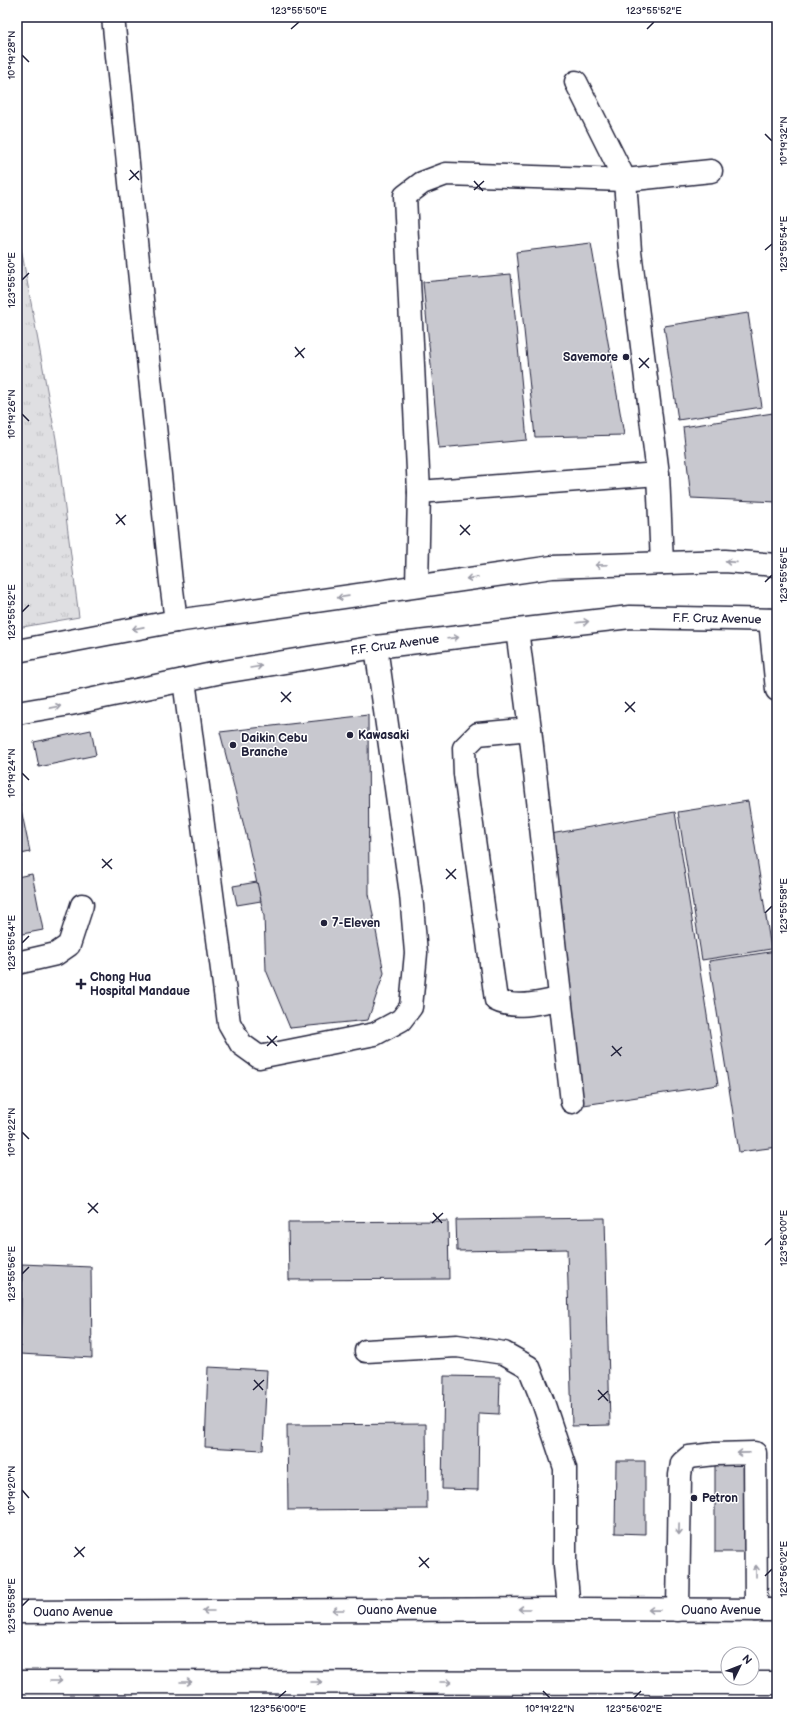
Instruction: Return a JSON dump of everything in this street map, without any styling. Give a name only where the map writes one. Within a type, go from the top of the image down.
[{"type":"main road","points":[[114,17],[168,558],[176,621]]},
{"type":"main road","points":[[576,82],[625,180],[630,251],[658,474],[662,563]]},
{"type":"main road","points":[[417,586],[419,492],[405,196],[422,183],[446,174],[625,180],[711,171]]},
{"type":"main road","points":[[419,492],[658,474]]},
{"type":"main road","points":[[17,651],[176,621],[552,567],[725,561],[777,565]]},
{"type":"main road","name":"F.F. Cruz Avenue","points":[[17,713],[63,706],[217,673],[376,647],[630,617],[774,620]]},
{"type":"main road","points":[[774,620],[777,690]]},
{"type":"main road","points":[[517,630],[530,729],[572,1102]]},
{"type":"main road","points":[[184,680],[229,1023],[241,1044],[259,1057],[375,1034],[401,1020],[411,1007],[416,953],[411,894],[376,647]]},
{"type":"main road","points":[[530,729],[478,734],[464,748],[465,774],[496,1000],[505,1005],[515,1006],[560,999]]},
{"type":"main road","points":[[17,963],[56,954],[69,945],[82,905]]},
{"type":"main road","points":[[366,1351],[457,1346],[504,1353],[529,1367],[543,1402],[565,1468],[565,1566],[569,1609]]},
{"type":"main road","points":[[678,1610],[680,1475],[682,1463],[689,1457],[715,1454],[755,1453],[766,1610]]},
{"type":"main road","name":"Ouano Avenue","points":[[17,1612],[569,1609],[766,1610]]},
{"type":"main road","points":[[17,1682],[777,1683]]},
{"type":"green space","points":[[17,226],[56,439],[79,617],[17,628]]},
{"type":"building","points":[[591,243],[624,435],[535,437],[516,252]]},
{"type":"building","points":[[511,274],[527,440],[439,448],[423,282]]},
{"type":"building","points":[[748,313],[762,407],[678,420],[664,326]]},
{"type":"building","points":[[773,413],[777,445],[777,502],[691,498],[683,427]]},
{"type":"building","points":[[368,715],[369,894],[384,973],[368,1020],[290,1028],[266,970],[264,916],[247,838],[220,732]]},
{"type":"building","points":[[91,730],[96,755],[39,767],[34,742]]},
{"type":"building","points":[[17,795],[30,852],[17,855]]},
{"type":"building","points":[[748,801],[771,949],[702,960],[678,812]]},
{"type":"building","points":[[675,812],[718,1085],[577,1106],[545,835]]},
{"type":"building","points":[[32,874],[43,930],[17,935],[17,877]]},
{"type":"building","points":[[257,882],[261,901],[237,905],[233,886]]},
{"type":"building","points":[[776,951],[777,1147],[739,1152],[709,961]]},
{"type":"building","points":[[605,1218],[610,1425],[572,1426],[567,1249],[457,1251],[456,1220]]},
{"type":"building","points":[[448,1221],[449,1279],[289,1280],[288,1222]]},
{"type":"building","points":[[22,1264],[91,1267],[92,1358],[20,1354]]},
{"type":"building","points":[[208,1367],[267,1370],[263,1450],[205,1447]]},
{"type":"building","points":[[444,1376],[500,1377],[499,1414],[479,1413],[478,1490],[442,1489]]},
{"type":"building","points":[[426,1424],[427,1509],[288,1510],[287,1425]]},
{"type":"building","points":[[715,1459],[751,1459],[751,1552],[715,1552]]},
{"type":"building","points":[[616,1461],[645,1461],[645,1534],[615,1533]]},
{"type":"place","name":"Savemore","points":[[626,357]]},
{"type":"place","name":"Kawasaki","points":[[350,735]]},
{"type":"place","name":"Daikin Cebu Branche","points":[[233,745]]},
{"type":"place","name":"7-Eleven","points":[[324,923]]},
{"type":"place","name":"Chong Hua Hospital Mandaue","points":[[81,984]]},
{"type":"place","name":"Petron","points":[[694,1498]]}]
